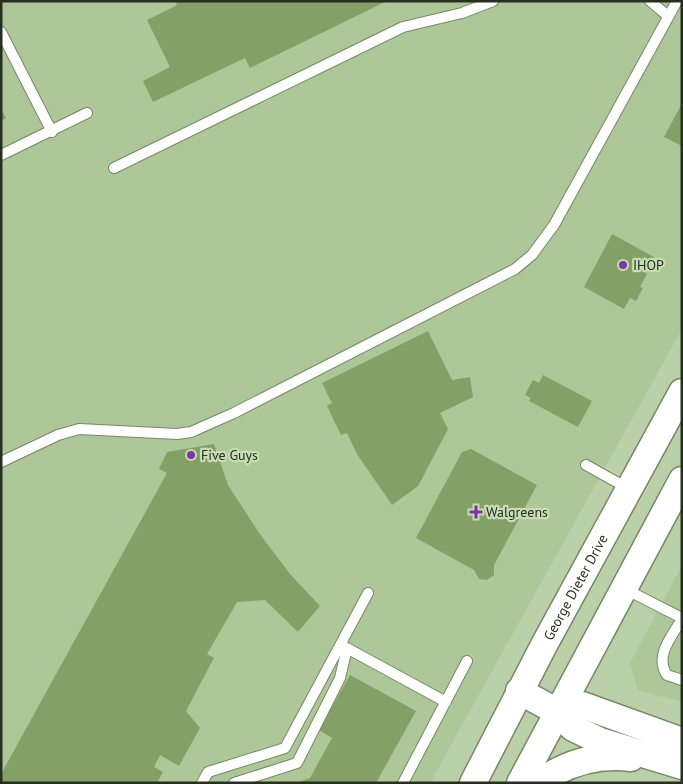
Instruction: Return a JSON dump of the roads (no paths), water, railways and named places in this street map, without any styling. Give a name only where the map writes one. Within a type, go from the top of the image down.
[{"type":"main road","name":"George Dieter Drive","points":[[473,783],[519,691],[682,392]]},
{"type":"main road","points":[[520,783],[556,711],[681,482]]},
{"type":"main road","points":[[519,691],[556,711],[573,728],[600,741],[670,763]]},
{"type":"main road","points":[[556,711],[582,705],[681,740]]},
{"type":"main road","points":[[538,783],[556,771],[582,760],[613,756],[670,763]]},
{"type":"lane","points":[[114,168],[403,27],[462,14],[493,1]]},
{"type":"lane","points":[[650,1],[668,16]]},
{"type":"lane","points":[[1,462],[58,435],[79,429],[177,434],[191,432],[234,413],[516,269],[532,255],[554,225],[676,1]]},
{"type":"lane","points":[[1,32],[52,132]]},
{"type":"lane","points":[[1,155],[52,132],[87,113]]},
{"type":"lane","points":[[586,465],[629,489]]},
{"type":"lane","points":[[623,588],[682,618],[661,660],[667,675],[682,680]]},
{"type":"lane","points":[[202,783],[208,772],[285,748],[344,646],[368,592]]},
{"type":"lane","points":[[344,646],[446,702]]},
{"type":"lane","points":[[234,783],[297,763],[340,678],[344,646]]},
{"type":"lane","points":[[403,783],[467,661]]},
{"type":"place","name":"IHOP","points":[[623,265]]},
{"type":"place","name":"Five Guys","points":[[191,455]]},
{"type":"place","name":"Walgreens","points":[[476,512]]}]
